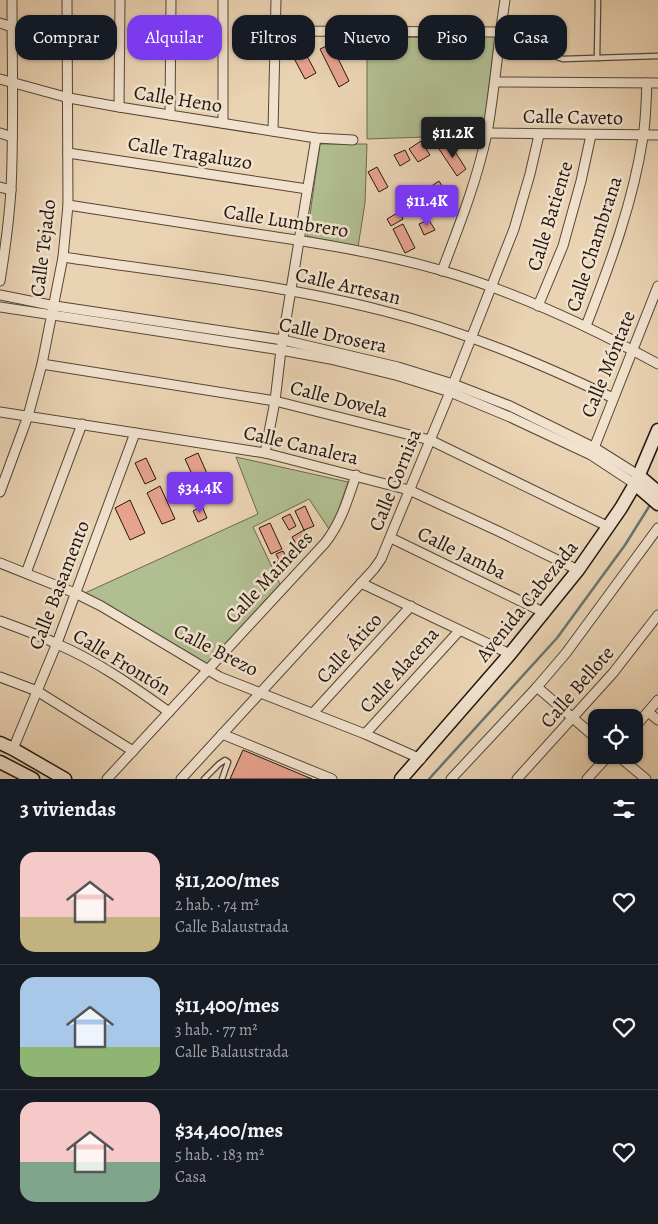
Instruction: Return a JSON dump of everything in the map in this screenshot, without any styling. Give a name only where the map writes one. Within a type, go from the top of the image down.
[{"type":"main road","name":"Avenida Cabezada","points":[[401,779],[421,759],[545,613],[578,570],[609,527],[637,480],[658,430]]},
{"type":"main road","points":[[637,480],[658,492]]},
{"type":"main road","points":[[637,480],[658,504]]},
{"type":"main road","points":[[0,743],[65,779]]},
{"type":"main road","points":[[0,762],[33,779]]},
{"type":"street","points":[[0,281],[3,240],[11,190],[12,0]]},
{"type":"street","name":"Calle Tejado","points":[[0,492],[28,416],[42,364],[63,257],[68,206],[67,0]]},
{"type":"street","points":[[119,107],[120,0]]},
{"type":"street","points":[[170,115],[171,0]]},
{"type":"street","points":[[223,0],[223,124]]},
{"type":"street","points":[[276,0],[276,15]]},
{"type":"street","points":[[503,15],[505,0]]},
{"type":"street","points":[[0,23],[12,27]]},
{"type":"street","points":[[315,31],[495,32]]},
{"type":"street","points":[[273,131],[274,60]]},
{"type":"street","points":[[442,271],[467,205],[487,133],[497,60]]},
{"type":"street","name":"Calle Heno","points":[[0,79],[68,98],[119,107],[316,138],[353,140]]},
{"type":"street","points":[[495,82],[658,83]]},
{"type":"street","name":"Calle Chambrana","points":[[586,326],[612,259],[628,208],[644,136],[647,84]]},
{"type":"street","points":[[0,133],[12,137]]},
{"type":"street","name":"Calle Caveto","points":[[487,133],[658,135]]},
{"type":"street","name":"Calle Cornisa","points":[[181,779],[381,559],[514,229],[539,135]]},
{"type":"street","name":"Calle Batiente","points":[[538,306],[563,246],[582,181],[591,135]]},
{"type":"street","points":[[265,453],[275,401],[281,350],[316,138]]},
{"type":"street","name":"Calle Tragaluzo","points":[[68,153],[307,189]]},
{"type":"street","points":[[0,187],[11,190]]},
{"type":"street","name":"Calle Lumbrero","points":[[68,206],[299,240],[368,253],[442,271],[491,288],[586,326],[658,364]]},
{"type":"street","name":"Calle Artesan","points":[[63,257],[291,291],[384,311],[471,337],[538,363],[613,398]]},
{"type":"street","name":"Calle Móntate","points":[[593,452],[658,286]]},
{"type":"street","name":"Calle Drosera","points":[[0,294],[53,310],[338,361],[451,388],[510,406],[593,452],[637,480]]},
{"type":"street","name":"Calle Drosera","points":[[0,307],[53,310],[283,340],[398,367],[451,388]]},
{"type":"street","name":"Calle Dovela","points":[[42,364],[275,401],[430,440],[609,527]]},
{"type":"street","name":"Calle Canalera","points":[[0,412],[265,453],[356,475],[409,490],[498,530],[578,570]]},
{"type":"street","points":[[26,573],[82,424]]},
{"type":"street","name":"Calle Basamento","points":[[13,749],[57,643],[135,433]]},
{"type":"street","name":"Calle Maineles","points":[[108,779],[334,532],[356,475]]},
{"type":"street","points":[[451,779],[537,687],[579,637],[658,528]]},
{"type":"street","name":"Calle Jamba","points":[[390,538],[545,613]]},
{"type":"street","name":"Calle Brezo","points":[[0,563],[75,593],[101,606],[207,670],[365,734],[421,759]]},
{"type":"street","points":[[361,583],[510,654]]},
{"type":"street","name":"Calle Ático","points":[[313,714],[411,606]]},
{"type":"street","name":"Calle Bellote","points":[[517,779],[614,673],[658,615]]},
{"type":"street","name":"Calle Frontón","points":[[0,621],[57,643],[74,652],[139,691],[169,712]]},
{"type":"street","name":"Calle Alacena","points":[[365,734],[459,631]]},
{"type":"street","points":[[0,677],[37,691],[133,751]]},
{"type":"street","points":[[537,687],[588,731]]},
{"type":"street","points":[[643,718],[658,700]]},
{"type":"street","points":[[648,712],[658,720]]},
{"type":"street","points":[[222,734],[332,779]]},
{"type":"street","points":[[587,779],[601,764]]},
{"type":"street","points":[[628,764],[646,779]]},
{"type":"lane","points":[[597,58],[598,0]]},
{"type":"lane","points":[[567,59],[658,56]]},
{"type":"lane","points":[[204,779],[219,764],[226,760],[228,766],[222,779]]},
{"type":"green space","points":[[485,36],[495,36],[483,135],[367,139],[367,60],[408,60],[408,37],[418,37],[418,60],[485,60]]},
{"type":"green space","points":[[320,144],[367,144],[365,203],[358,247],[307,236]]},
{"type":"green space","points":[[236,457],[348,482],[331,532],[309,499],[253,527],[280,584],[206,665],[85,593],[258,514]]},
{"type":"building","points":[[325,47],[325,59],[320,49]]},
{"type":"building","points":[[295,60],[309,60],[316,73],[305,79]]},
{"type":"building","points":[[326,60],[339,60],[349,81],[339,87]]},
{"type":"building","points":[[421,141],[430,155],[418,162],[409,149]]},
{"type":"building","points":[[449,142],[466,169],[457,176],[439,149]]},
{"type":"building","points":[[405,150],[410,160],[400,166],[394,155]]},
{"type":"building","points":[[377,167],[388,187],[379,192],[368,172]]},
{"type":"building","points":[[439,181],[456,209],[444,217],[427,189]]},
{"type":"building","points":[[399,212],[403,219],[391,226],[387,219]]},
{"type":"building","points":[[429,220],[435,230],[424,235],[419,224]]},
{"type":"building","points":[[403,224],[415,248],[405,253],[393,229]]},
{"type":"building","points":[[198,453],[215,492],[203,498],[185,459]]},
{"type":"building","points":[[146,458],[156,479],[145,484],[135,463]]},
{"type":"building","points":[[160,486],[175,519],[162,524],[147,493]]},
{"type":"building","points":[[130,500],[145,533],[130,540],[115,508]]},
{"type":"building","points":[[202,506],[207,518],[198,522],[193,511]]},
{"type":"building","points":[[305,506],[314,526],[304,530],[295,511]]},
{"type":"building","points":[[290,514],[296,526],[289,530],[282,518]]},
{"type":"building","points":[[270,523],[282,549],[271,554],[259,528]]},
{"type":"building","points":[[304,530],[308,537],[296,544],[292,537]]},
{"type":"building","points":[[283,551],[290,564],[277,570],[273,563],[279,560],[276,554]]},
{"type":"building","points":[[243,750],[312,779],[230,779]]},
{"type":"waterway","points":[[429,779],[557,638],[625,545],[650,505]]}]
